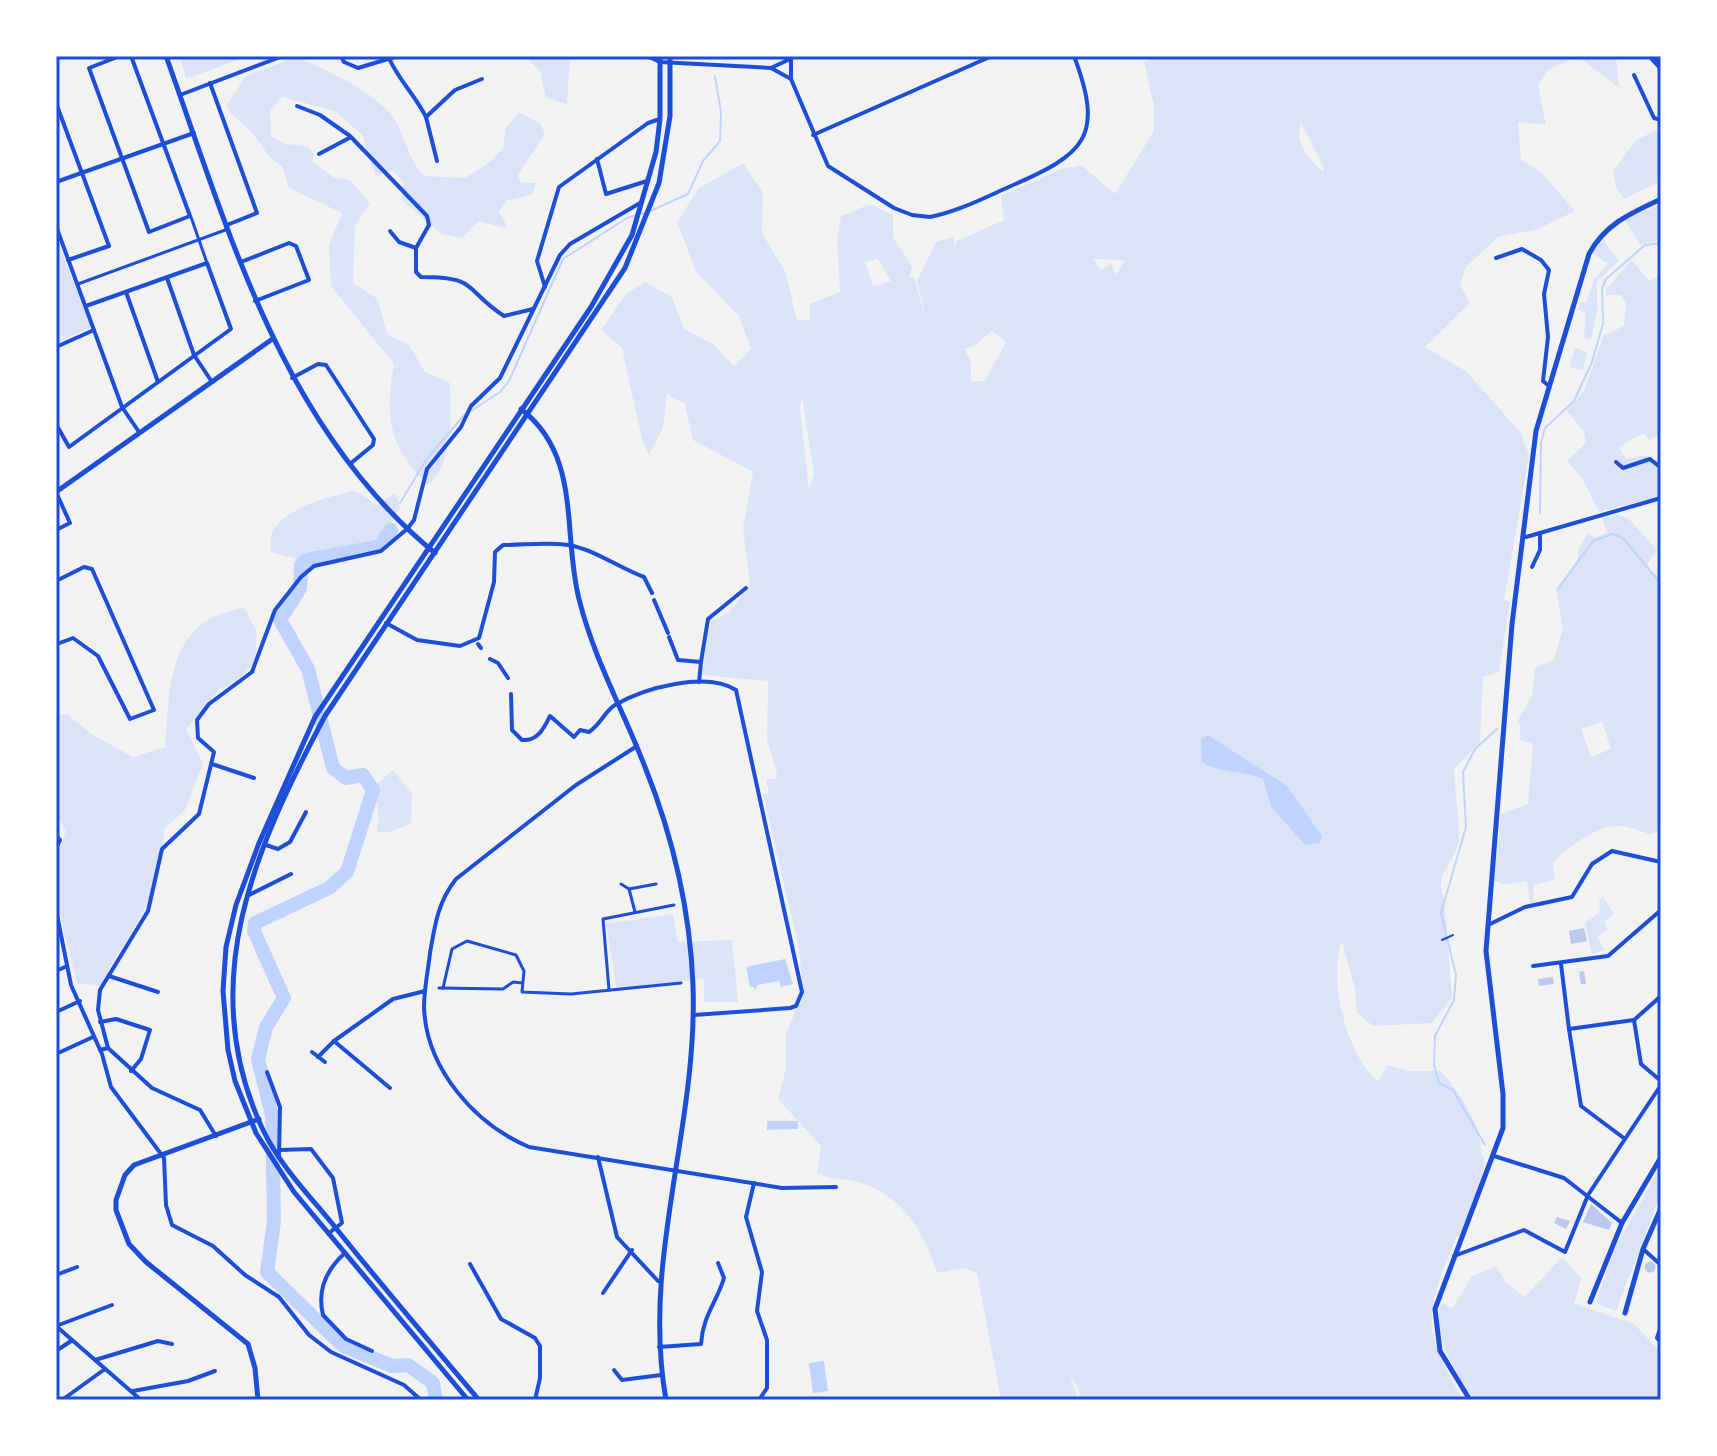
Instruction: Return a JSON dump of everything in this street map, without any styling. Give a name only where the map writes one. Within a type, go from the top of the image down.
[{"type":"highway","points":[[1651,56],[1661,67]]},
{"type":"street","points":[[120,56],[89,68],[149,232],[190,216]]},
{"type":"street","points":[[56,424],[69,447],[231,329],[131,56]]},
{"type":"street","points":[[166,56],[271,340],[306,403],[350,464],[407,529],[435,553]]},
{"type":"street","points":[[180,95],[283,56]]},
{"type":"street","points":[[341,56],[344,62],[358,68],[398,56]]},
{"type":"street","points":[[647,56],[771,68],[791,79]]},
{"type":"street","points":[[813,135],[992,56]]},
{"type":"street","points":[[771,68],[790,57],[791,79],[828,166],[912,215],[941,215],[1040,174],[1075,153],[1085,134],[1089,114],[1088,100],[1074,56]]},
{"type":"street","points":[[388,58],[416,96],[426,117],[437,161]]},
{"type":"street","points":[[468,1400],[279,1171],[251,1122],[235,1081],[224,1022],[223,991],[229,927],[262,836],[315,717],[607,282],[636,225],[650,180],[660,119],[660,59]]},
{"type":"street","points":[[479,1400],[336,1228],[267,1137],[241,1071],[231,1008],[233,953],[247,896],[266,845],[334,701],[625,268],[652,203],[670,116],[670,59]]},
{"type":"street","points":[[1634,75],[1654,118],[1661,120]]},
{"type":"street","points":[[426,117],[455,90],[482,79]]},
{"type":"street","points":[[77,285],[198,240],[257,213],[210,83]]},
{"type":"street","points":[[56,103],[109,246],[68,260]]},
{"type":"street","points":[[297,106],[320,115],[351,137],[427,216],[429,225],[416,248],[416,272],[421,277],[454,277],[469,285],[504,316],[533,309]]},
{"type":"street","points":[[546,289],[537,261],[559,187],[648,123],[660,119]]},
{"type":"street","points":[[56,182],[194,133]]},
{"type":"street","points":[[319,154],[351,137]]},
{"type":"street","points":[[597,159],[606,194],[650,180]]},
{"type":"street","points":[[1470,1400],[1440,1351],[1435,1326],[1438,1297],[1503,1128],[1503,1094],[1488,973],[1488,925],[1511,639],[1526,537],[1533,449],[1549,386],[1596,240],[1621,217],[1661,199]]},
{"type":"street","points":[[216,1136],[200,1110],[152,1088],[108,1048],[100,1022],[98,1000],[148,911],[162,849],[199,814],[214,752],[198,738],[197,720],[209,704],[252,672],[275,610],[307,571],[314,566],[381,551],[407,529],[416,513],[423,476],[463,422],[471,406],[500,378],[546,289],[553,266],[570,244],[643,204]]},
{"type":"street","points":[[56,226],[122,407],[139,432]]},
{"type":"street","points":[[390,231],[399,242],[416,248]]},
{"type":"street","points":[[241,262],[289,243],[296,246],[309,280],[255,301]]},
{"type":"street","points":[[1496,258],[1522,249],[1541,260],[1549,270],[1544,294],[1548,337],[1543,381],[1549,386]]},
{"type":"street","points":[[86,306],[207,263]]},
{"type":"street","points":[[167,277],[194,355],[212,382]]},
{"type":"street","points":[[126,292],[158,382]]},
{"type":"street","points":[[56,347],[94,330]]},
{"type":"street","points":[[56,530],[70,523],[56,492],[271,340]]},
{"type":"street","points":[[292,378],[318,364],[326,365],[374,439],[373,445],[350,464]]},
{"type":"street","points":[[521,409],[554,447],[566,479],[568,545],[595,656],[637,746],[669,836],[687,915],[694,1015],[690,1089],[658,1281],[658,1347],[666,1400]]},
{"type":"street","points":[[1616,462],[1623,468],[1650,459],[1661,468]]},
{"type":"street","points":[[1526,537],[1661,498]]},
{"type":"street","points":[[1532,567],[1540,550],[1540,533]]},
{"type":"street","points":[[386,623],[417,640],[460,646],[479,638],[484,630],[494,582],[495,552],[503,545],[568,545],[644,577],[652,593]]},
{"type":"street","points":[[56,581],[84,567],[92,569],[154,710],[130,719],[98,656],[73,638],[57,644],[56,650]]},
{"type":"street","points":[[699,682],[708,619],[746,588]]},
{"type":"street","points":[[654,600],[678,660],[701,662]]},
{"type":"street","points":[[490,659],[498,663],[508,678]]},
{"type":"street","points":[[511,694],[511,726],[522,740],[541,734],[550,716],[574,737],[580,730],[589,732],[617,704],[677,682],[731,687],[738,696],[802,992],[796,1006],[790,1008],[694,1015]]},
{"type":"street","points":[[637,746],[576,785],[456,879],[443,896],[435,920],[425,991],[427,1027],[438,1062],[486,1122],[504,1136],[529,1147],[782,1188],[836,1187]]},
{"type":"street","points":[[212,764],[254,778]]},
{"type":"street","points":[[266,845],[278,849],[290,842],[306,812]]},
{"type":"street","points":[[56,836],[60,840],[56,848]]},
{"type":"street","points":[[1488,925],[1525,907],[1572,897],[1592,864],[1612,851],[1661,862]]},
{"type":"street","points":[[247,896],[291,874]]},
{"type":"street","points":[[621,884],[629,889],[656,884]]},
{"type":"street","points":[[629,889],[635,912]]},
{"type":"street","points":[[609,990],[603,919],[674,905]]},
{"type":"street","points":[[56,910],[65,967],[118,1099],[164,1158],[166,1205],[176,1230],[213,1246],[245,1275],[279,1297],[309,1335],[331,1352],[404,1385],[421,1400]]},
{"type":"street","points":[[1533,966],[1608,956],[1661,910]]},
{"type":"street","points":[[522,983],[513,982],[503,989],[441,988],[452,949],[467,941],[511,952],[523,966],[522,992],[571,994],[681,983]]},
{"type":"street","points":[[1561,964],[1581,1106],[1625,1139]]},
{"type":"street","points":[[56,971],[65,967]]},
{"type":"street","points":[[1488,973],[1497,971]]},
{"type":"street","points":[[109,976],[158,992]]},
{"type":"street","points":[[318,1057],[334,1041],[393,999],[425,991]]},
{"type":"street","points":[[1569,1029],[1634,1020],[1661,996]]},
{"type":"street","points":[[56,1012],[80,1001]]},
{"type":"street","points":[[100,1022],[116,1019],[150,1030],[141,1059],[131,1071]]},
{"type":"street","points":[[1454,1256],[1524,1230],[1565,1252],[1588,1195],[1661,1083],[1641,1064],[1634,1020]]},
{"type":"street","points":[[56,1054],[93,1037]]},
{"type":"street","points":[[334,1041],[390,1088]]},
{"type":"street","points":[[100,1050],[108,1048]]},
{"type":"street","points":[[312,1052],[325,1062]]},
{"type":"street","points":[[267,1072],[280,1107],[280,1153]]},
{"type":"street","points":[[258,1400],[255,1368],[248,1344],[136,1254],[116,1210],[119,1188],[134,1165],[259,1119]]},
{"type":"street","points":[[280,1153],[311,1149],[329,1172],[342,1223],[329,1233]]},
{"type":"street","points":[[1494,1156],[1564,1178],[1622,1223]]},
{"type":"street","points":[[598,1157],[617,1237],[658,1281]]},
{"type":"street","points":[[1590,1302],[1622,1223],[1661,1157]]},
{"type":"street","points":[[754,1183],[746,1217],[762,1272],[757,1311],[767,1340],[768,1371],[767,1388],[759,1400]]},
{"type":"street","points":[[1625,1313],[1643,1249],[1661,1208]]},
{"type":"street","points":[[1643,1249],[1661,1265]]},
{"type":"street","points":[[603,1293],[632,1250]]},
{"type":"street","points":[[345,1253],[327,1273],[323,1285],[323,1315],[346,1339],[372,1351]]},
{"type":"street","points":[[658,1347],[701,1344],[703,1318],[718,1298],[724,1278],[718,1263]]},
{"type":"street","points":[[470,1264],[501,1319],[535,1338],[540,1346],[540,1378],[535,1400]]},
{"type":"street","points":[[56,1275],[77,1267]]},
{"type":"street","points":[[112,1305],[56,1326],[141,1400]]},
{"type":"street","points":[[1661,1326],[1657,1338],[1661,1342]]},
{"type":"street","points":[[56,1351],[71,1341]]},
{"type":"street","points":[[95,1360],[158,1341],[172,1344]]},
{"type":"street","points":[[62,1400],[105,1369]]},
{"type":"street","points":[[614,1370],[622,1380],[661,1375]]},
{"type":"street","points":[[133,1391],[188,1381],[215,1371]]},
{"type":"path","points":[[1442,940],[1453,935]]},
{"type":"shaded area","points":[[180,56],[249,56],[186,79]]},
{"type":"shaded area","points":[[525,56],[570,56],[567,104],[546,98],[540,71]]},
{"type":"shaded area","points":[[1158,56],[1577,56],[1548,70],[1538,85],[1546,125],[1518,122],[1521,160],[1542,173],[1575,211],[1538,229],[1498,237],[1466,267],[1460,284],[1470,303],[1425,347],[1467,372],[1521,433],[1529,455],[1504,600],[1510,602],[1499,672],[1483,677],[1480,742],[1454,769],[1459,839],[1441,882],[1452,997],[1432,1023],[1373,1026],[1357,1013],[1355,989],[1342,941],[1338,957],[1337,975],[1343,1016],[1357,1054],[1367,1069],[1378,1081],[1387,1065],[1409,1071],[1441,1071],[1462,1099],[1478,1133],[1481,1155],[1485,1159],[1479,1190],[1438,1284],[1432,1320],[1440,1355],[1464,1400],[1081,1400],[1078,1387],[1070,1376],[1078,1400],[1001,1400],[977,1273],[964,1268],[937,1273],[917,1228],[884,1193],[853,1181],[817,1173],[821,1146],[778,1099],[786,1068],[786,1034],[803,993],[799,948],[763,794],[769,792],[766,779],[775,779],[777,774],[767,740],[768,681],[702,675],[710,622],[730,611],[750,585],[743,528],[753,472],[693,440],[685,404],[667,394],[663,428],[649,455],[642,440],[622,348],[601,330],[626,294],[645,282],[672,297],[684,329],[713,344],[734,366],[751,349],[739,316],[696,272],[677,222],[699,188],[743,163],[763,193],[762,233],[786,273],[797,321],[810,319],[810,304],[840,292],[837,241],[841,216],[870,204],[893,215],[893,237],[912,267],[909,278],[914,278],[927,323],[917,281],[936,242],[953,237],[955,247],[957,241],[1004,220],[1001,196],[1058,170],[1081,165],[1115,194],[1154,131],[1154,106],[1144,62]],"holes":[[[1301,122],[1324,168],[1323,172],[1304,150],[1299,130]],[[878,259],[891,281],[873,286],[865,262]],[[1093,259],[1125,260],[1115,276],[1112,263],[1101,270]],[[992,331],[1006,342],[985,381],[971,381],[971,362],[964,348],[973,347]],[[802,397],[814,474],[809,490],[800,408]]]},
{"type":"shaded area","points":[[1577,56],[1616,56],[1619,88]]},
{"type":"shaded area","points":[[296,57],[350,83],[387,110],[424,176],[465,178],[491,161],[503,148],[506,128],[519,112],[541,124],[545,134],[517,176],[521,182],[536,183],[532,195],[507,200],[499,212],[507,226],[504,228],[479,221],[462,238],[441,234],[401,199],[404,182],[392,170],[376,176],[362,135],[335,111],[282,97],[270,111],[271,136],[285,144],[307,146],[314,154],[312,161],[333,177],[350,180],[370,203],[355,226],[353,283],[378,299],[387,334],[409,345],[425,372],[450,383],[446,453],[436,477],[428,485],[405,457],[393,430],[390,400],[394,364],[331,286],[329,245],[342,213],[289,188],[282,166],[226,106],[246,76]]},
{"type":"shaded area","points":[[1657,130],[1661,132],[1661,181],[1624,199],[1616,187],[1613,171],[1636,140]]},
{"type":"shaded area","points":[[1661,204],[1661,240],[1640,244],[1625,220]]},
{"type":"shaded area","points":[[56,237],[91,327],[56,343]]},
{"type":"shaded area","points":[[1603,239],[1619,261],[1597,281],[1597,310],[1591,340],[1584,338],[1586,313],[1578,309],[1580,302],[1586,303],[1594,279],[1608,264],[1593,254]]},
{"type":"shaded area","points":[[1632,260],[1649,281],[1661,276],[1661,434],[1649,440],[1644,433],[1619,448],[1626,459],[1646,455],[1661,472],[1661,496],[1599,512],[1583,480],[1567,461],[1586,443],[1584,432],[1567,411],[1584,391],[1604,335],[1624,326],[1626,304],[1621,295],[1606,295],[1606,289]]},
{"type":"shaded area","points":[[1575,348],[1587,352],[1583,370],[1569,367]]},
{"type":"shaded area","points":[[355,491],[378,505],[395,493],[400,507],[387,531],[339,560],[308,562],[270,552],[272,533],[286,516],[322,499]]},
{"type":"shaded area","points":[[1617,515],[1628,518],[1657,550],[1648,563],[1649,570],[1661,577],[1661,829],[1652,834],[1617,826],[1587,836],[1553,862],[1555,880],[1533,885],[1534,902],[1530,904],[1527,881],[1505,885],[1494,881],[1501,814],[1528,804],[1533,744],[1520,740],[1520,723],[1517,722],[1532,695],[1535,668],[1554,660],[1563,628],[1556,589],[1578,559],[1578,550],[1588,533],[1595,538],[1607,532],[1602,518]],"holes":[[[1602,722],[1611,749],[1591,757],[1581,729]]]},
{"type":"shaded area","points":[[244,608],[256,630],[256,660],[240,678],[219,690],[186,729],[203,764],[185,810],[164,829],[159,866],[147,902],[113,961],[104,986],[77,983],[57,889],[60,850],[66,830],[56,815],[56,716],[67,714],[90,733],[133,757],[165,747],[172,678],[187,640],[200,626],[219,615]]},
{"type":"shaded area","points":[[393,770],[412,794],[411,824],[389,832],[377,832],[377,784]]},
{"type":"shaded area","points":[[1603,897],[1614,914],[1604,922],[1608,930],[1597,937],[1605,950],[1592,954],[1585,923],[1600,912],[1599,900]]},
{"type":"shaded area","points":[[673,914],[678,942],[732,940],[738,1002],[704,1002],[704,978],[617,991],[606,924]]},
{"type":"shaded area","points":[[1661,1166],[1661,1193],[1616,1311],[1596,1303],[1614,1250]]},
{"type":"shaded area","points":[[1562,1257],[1581,1278],[1574,1304],[1634,1324],[1661,1352],[1661,1400],[1474,1400],[1442,1342],[1441,1303],[1453,1308],[1472,1276],[1496,1266],[1506,1283],[1525,1297]]},
{"type":"water","points":[[1208,735],[1287,786],[1322,836],[1320,843],[1305,845],[1271,806],[1263,779],[1202,762],[1201,739]]},
{"type":"water","points":[[785,959],[793,984],[781,987],[779,981],[758,985],[755,991],[754,987],[750,987],[746,967]]},
{"type":"water","points":[[767,1121],[798,1121],[798,1129],[767,1130]]},
{"type":"water","points":[[824,1361],[828,1391],[813,1393],[809,1363]]},
{"type":"building","points":[[1584,928],[1587,941],[1571,944],[1569,931]]},
{"type":"building","points":[[1584,971],[1586,984],[1581,984],[1579,972]]},
{"type":"building","points":[[1553,977],[1554,984],[1539,986],[1538,979]]},
{"type":"building","points":[[1591,1204],[1612,1223],[1609,1230],[1583,1222]]},
{"type":"building","points":[[1557,1217],[1570,1221],[1566,1229],[1554,1223]]},
{"type":"building","points":[[1650,1261],[1656,1267],[1650,1273],[1644,1267]]},
{"type":"waterway","points":[[650,211],[688,194],[703,161],[720,141],[721,112],[715,76]]},
{"type":"waterway","points":[[471,411],[500,392],[509,381],[563,259],[627,218],[644,213]]},
{"type":"waterway","points":[[1540,513],[1541,442],[1545,428],[1574,401],[1592,362],[1603,324],[1602,288],[1606,279],[1645,245],[1661,243]]},
{"type":"waterway","points":[[400,503],[426,460],[465,414]]},
{"type":"waterway","points":[[391,530],[380,545],[372,548],[306,560],[301,565],[300,588],[280,620],[308,669],[333,768],[346,778],[363,775],[373,790],[347,872],[329,888],[255,923],[254,931],[284,998],[266,1027],[258,1059],[272,1115],[274,1221],[267,1272],[343,1346],[392,1366],[408,1365],[433,1383],[436,1400]]},
{"type":"waterway","points":[[1558,589],[1593,541],[1612,534],[1623,538],[1661,584]]},
{"type":"waterway","points":[[1485,1145],[1453,1090],[1439,1083],[1434,1065],[1435,1036],[1454,1000],[1456,975],[1441,913],[1466,827],[1463,772],[1475,749],[1497,729]]}]
